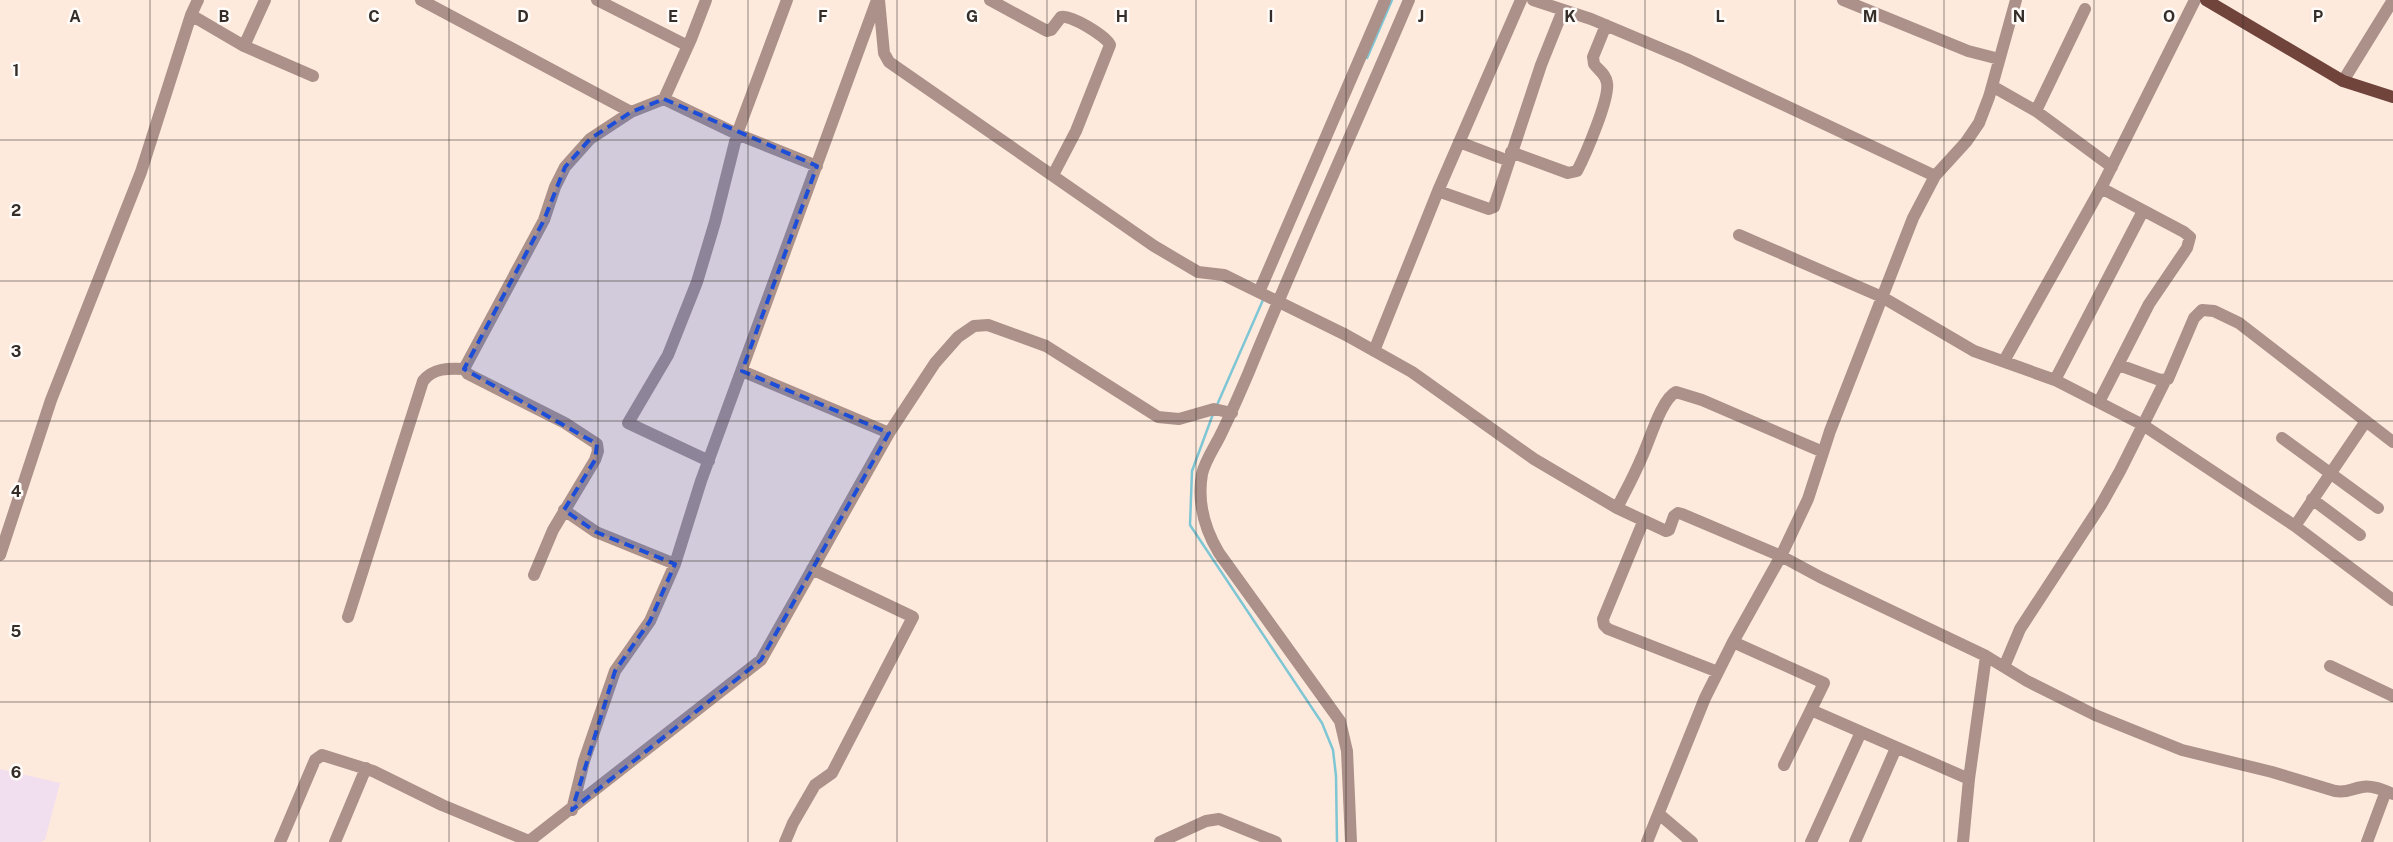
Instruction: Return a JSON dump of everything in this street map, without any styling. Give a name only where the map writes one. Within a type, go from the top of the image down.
[{"type":"main road","points":[[2206,0],[2343,81],[2393,97]]},
{"type":"street","points":[[0,554],[51,400],[141,172],[191,15],[198,0]]},
{"type":"street","points":[[244,46],[265,0]]},
{"type":"street","points":[[421,0],[631,112]]},
{"type":"street","points":[[598,0],[688,46]]},
{"type":"street","points":[[464,369],[544,220],[555,186],[565,167],[590,139],[631,112],[664,99],[706,0]]},
{"type":"street","points":[[709,462],[628,423],[668,355],[696,282],[715,222],[737,134],[787,0]]},
{"type":"street","points":[[572,810],[584,761],[615,672],[650,621],[675,564],[709,462],[878,0]]},
{"type":"street","points":[[878,0],[884,53],[888,62],[1154,246],[1198,272],[1224,275],[1276,299],[1412,372],[1534,459],[1617,508],[1663,531],[1668,531],[1674,516],[1680,513],[1780,556],[1986,656],[2094,715],[2182,750],[2272,772],[2335,791],[2344,792],[2365,787],[2389,793],[2367,842]]},
{"type":"street","points":[[990,0],[1047,31],[1051,30],[1061,17],[1070,17],[1104,38],[1110,45],[1076,131],[1053,176]]},
{"type":"street","points":[[1261,292],[1386,0]]},
{"type":"street","points":[[1352,842],[1347,751],[1340,721],[1208,536],[1202,513],[1200,492],[1202,472],[1223,411],[1354,131],[1409,0]]},
{"type":"street","points":[[1374,351],[1438,191],[1521,0]]},
{"type":"street","points":[[1533,0],[1606,25],[1686,59],[1935,176]]},
{"type":"street","points":[[1843,0],[1968,51],[2000,59]]},
{"type":"street","points":[[1647,842],[1718,672],[1808,499],[1823,452],[1913,218],[1935,176],[1966,142],[1979,123],[1992,86],[2016,0]]},
{"type":"street","points":[[2004,362],[2101,188],[2195,0]]},
{"type":"street","points":[[2343,81],[2393,0]]},
{"type":"street","points":[[2036,111],[2086,9]]},
{"type":"street","points":[[1438,191],[1492,209],[1541,65],[1563,10]]},
{"type":"street","points":[[191,15],[244,46],[313,76]]},
{"type":"street","points":[[1460,142],[1568,174],[1577,172],[1599,119],[1607,90],[1605,76],[1594,64],[1594,57],[1606,25]]},
{"type":"street","points":[[1992,86],[2036,111],[2112,167]]},
{"type":"street","points":[[664,99],[737,134],[817,166]]},
{"type":"street","points":[[2099,402],[2149,304],[2190,242],[2189,234],[2101,188]]},
{"type":"street","points":[[2056,380],[2143,211]]},
{"type":"street","points":[[1739,235],[1882,297],[1958,343],[2004,362],[2056,380],[2144,425],[2295,526],[2393,600]]},
{"type":"street","points":[[2004,667],[2020,629],[2101,505],[2144,425],[2164,381],[2170,374],[2194,318],[2202,310],[2210,309],[2239,323],[2393,442]]},
{"type":"street","points":[[280,842],[318,758],[325,755],[366,768],[442,805],[529,842],[761,660],[889,433],[935,363],[952,343],[974,326],[988,325],[1046,346],[1158,417],[1179,419],[1223,411]]},
{"type":"street","points":[[2119,365],[2164,381]]},
{"type":"street","points":[[348,617],[424,381],[432,373],[448,368],[464,369],[468,374],[565,423],[597,444],[598,450],[595,460],[564,510],[534,575]]},
{"type":"street","points":[[742,371],[889,433]]},
{"type":"street","points":[[1617,508],[1642,458],[1664,407],[1669,398],[1676,392],[1702,400],[1823,452]]},
{"type":"street","points":[[2295,526],[2366,421]]},
{"type":"street","points":[[2282,438],[2378,508]]},
{"type":"street","points":[[2312,499],[2360,535]]},
{"type":"street","points":[[564,510],[596,532],[675,564]]},
{"type":"street","points":[[1643,522],[1603,619],[1604,625],[1718,672]]},
{"type":"street","points":[[785,842],[793,823],[815,784],[832,773],[913,617],[812,569]]},
{"type":"street","points":[[1733,642],[1824,683],[1784,765]]},
{"type":"street","points":[[1963,842],[1969,780],[1986,656]]},
{"type":"street","points":[[2330,666],[2393,696]]},
{"type":"street","points":[[1811,710],[1969,780]]},
{"type":"street","points":[[1811,842],[1862,732]]},
{"type":"street","points":[[1855,842],[1896,748]]},
{"type":"street","points":[[335,842],[366,768]]},
{"type":"street","points":[[1659,814],[1692,842]]},
{"type":"street","points":[[1160,842],[1206,821],[1219,819],[1276,842]]},
{"type":"highlighted area","points":[[664,99],[817,166],[742,371],[889,433],[761,660],[572,810],[615,671],[650,621],[675,564],[596,532],[564,510],[595,460],[597,444],[464,369],[544,220],[565,167],[590,139],[631,112]]},
{"type":"shaded area","points":[[0,769],[60,783],[45,840],[40,842],[0,842]]},
{"type":"waterway","points":[[1367,58],[1392,0]]},
{"type":"waterway","points":[[1217,405],[1263,300]]},
{"type":"waterway","points":[[1213,414],[1192,471],[1190,525],[1322,723],[1333,750],[1336,776],[1337,842]]}]
